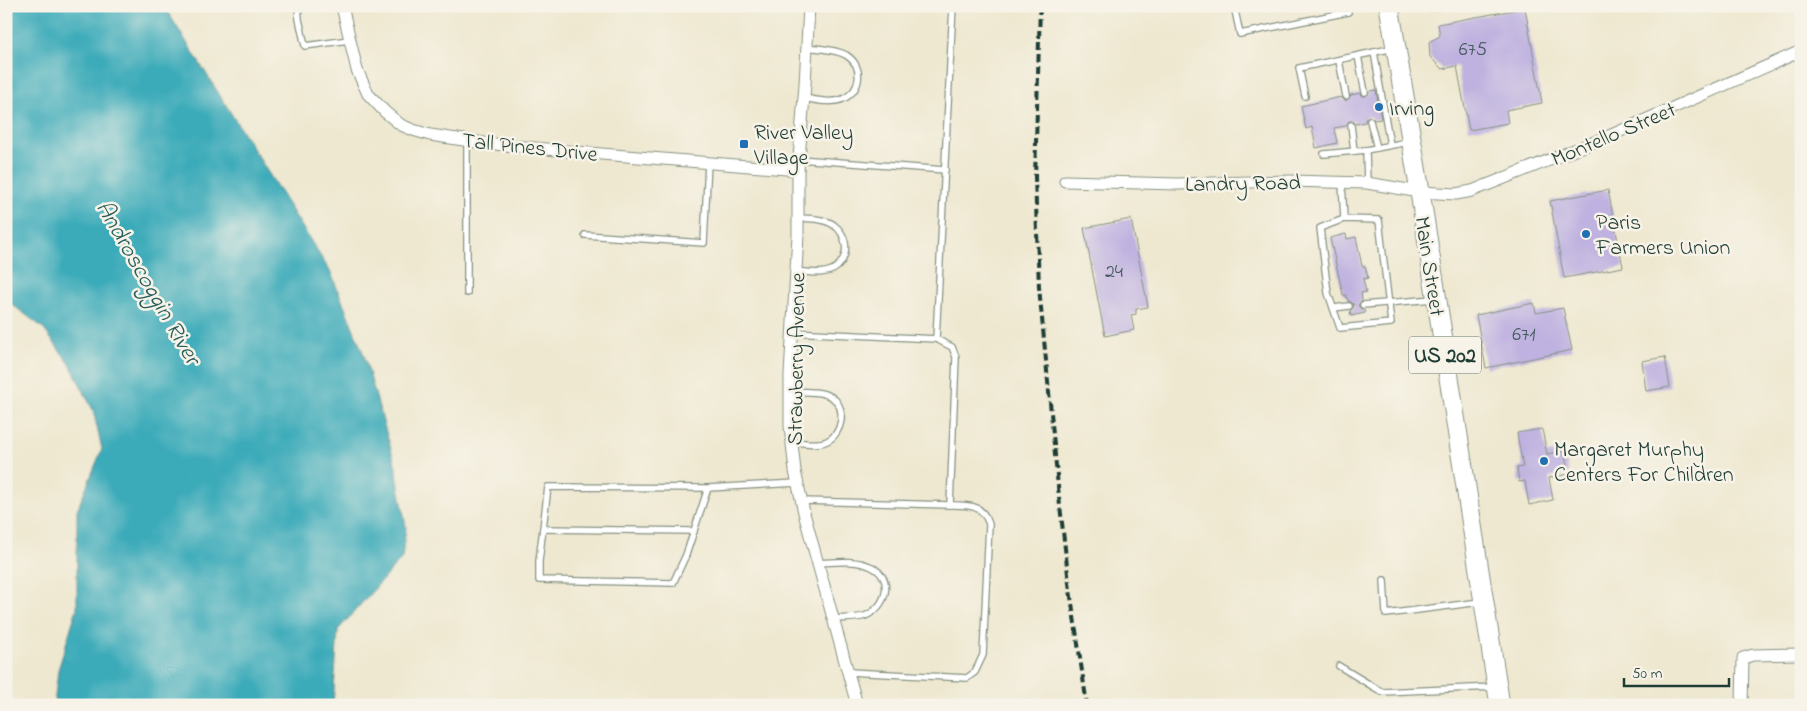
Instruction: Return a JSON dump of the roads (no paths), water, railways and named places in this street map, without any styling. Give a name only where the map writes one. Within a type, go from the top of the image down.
[{"type":"highway","name":"Main Street","points":[[1389,6],[1499,696]]},
{"type":"street","name":"Tall Pines Drive","points":[[342,6],[357,70],[368,94],[385,112],[413,130],[430,135],[467,140],[577,152],[708,162],[798,164]]},
{"type":"street","name":"Strawberry Avenue","points":[[810,6],[798,164],[798,218],[790,391],[792,442],[801,501],[857,705]]},
{"type":"street","name":"Montello Street","points":[[1420,192],[1456,194],[1493,184],[1607,137],[1801,51]]},
{"type":"street","name":"Landry Road","points":[[1065,181],[1178,184],[1289,181],[1342,182],[1367,183],[1420,192]]},
{"type":"street","points":[[1742,705],[1744,658],[1753,655],[1801,654]]},
{"type":"lane","points":[[298,6],[305,46],[349,40]]},
{"type":"lane","points":[[936,339],[954,6]]},
{"type":"lane","points":[[1234,6],[1240,34],[1348,12],[1347,6]]},
{"type":"lane","points":[[1432,6],[1432,8],[1442,6]]},
{"type":"lane","points":[[804,98],[820,101],[843,99],[852,93],[859,82],[859,71],[855,62],[847,56],[837,51],[807,47]]},
{"type":"lane","points":[[1305,96],[1299,68],[1339,61],[1396,47]]},
{"type":"lane","points":[[1374,52],[1390,145]]},
{"type":"lane","points":[[1358,56],[1365,92]]},
{"type":"lane","points":[[1339,61],[1346,96]]},
{"type":"lane","points":[[1370,121],[1376,148]]},
{"type":"lane","points":[[1351,125],[1354,152]]},
{"type":"lane","points":[[467,140],[467,293]]},
{"type":"lane","points":[[1324,154],[1354,152],[1412,141]]},
{"type":"lane","points":[[1366,150],[1367,183]]},
{"type":"lane","points":[[585,236],[704,243],[708,162]]},
{"type":"lane","points":[[798,164],[945,170]]},
{"type":"lane","points":[[1342,182],[1344,219]]},
{"type":"lane","points":[[795,271],[824,272],[836,267],[842,258],[846,246],[844,236],[836,227],[825,221],[798,218]]},
{"type":"lane","points":[[1344,219],[1379,220],[1391,323],[1340,328],[1328,294],[1320,228],[1344,219]]},
{"type":"lane","points":[[1363,304],[1436,299]]},
{"type":"lane","points":[[1334,308],[1349,306]]},
{"type":"lane","points":[[792,332],[936,339],[952,347],[956,357],[950,505]]},
{"type":"lane","points":[[790,391],[824,394],[833,398],[840,408],[842,418],[834,436],[826,442],[817,444],[792,442]]},
{"type":"lane","points":[[708,488],[686,555],[673,583],[539,580],[548,487],[708,488],[798,483]]},
{"type":"lane","points":[[801,501],[970,505],[986,515],[989,524],[984,655],[976,672],[967,678],[848,672]]},
{"type":"lane","points":[[543,529],[694,531]]},
{"type":"lane","points":[[818,563],[852,562],[873,568],[881,575],[886,587],[884,600],[876,610],[864,616],[833,619]]},
{"type":"lane","points":[[1384,580],[1386,614],[1485,601]]},
{"type":"lane","points":[[1338,666],[1382,692],[1499,696]]},
{"type":"water","name":"Androscoggin River","points":[[6,6],[164,6],[331,273],[364,355],[395,463],[406,527],[402,558],[338,630],[333,705],[54,705],[58,670],[77,608],[77,510],[102,449],[93,410],[70,364],[42,327],[6,300]]},
{"type":"railway","points":[[1040,6],[1035,177],[1039,287],[1059,497],[1069,583],[1087,705]]},
{"type":"place","name":"Irving","points":[[1379,107]]},
{"type":"place","name":"River Valley Village","points":[[744,144]]},
{"type":"place","name":"Paris Farmers Union","points":[[1586,234]]},
{"type":"place","name":"Margaret Murphy Centers For Children","points":[[1544,461]]}]
